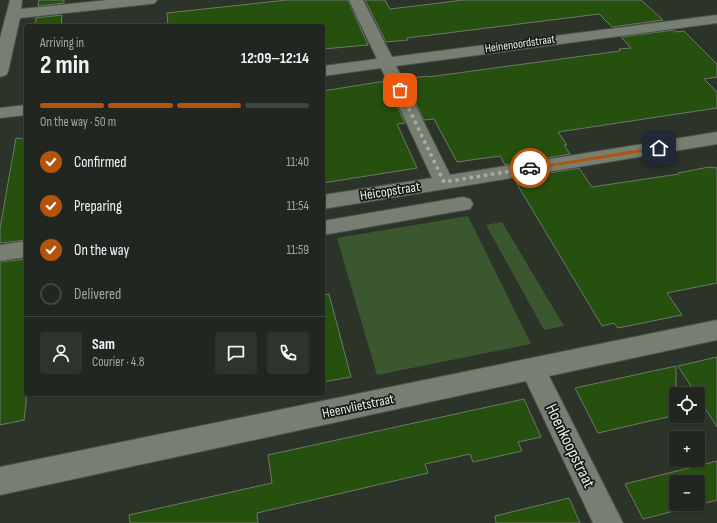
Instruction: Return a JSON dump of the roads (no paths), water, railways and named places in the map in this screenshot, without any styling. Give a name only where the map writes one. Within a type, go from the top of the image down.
[{"type":"street","points":[[0,72],[14,7],[150,0]]},
{"type":"street","points":[[356,0],[444,182]]},
{"type":"street","name":"Heinenoordstraat","points":[[325,71],[715,21]]},
{"type":"street","points":[[0,113],[24,110]]},
{"type":"street","name":"Heicopstraat","points":[[325,202],[717,138]]},
{"type":"street","points":[[325,228],[464,204]]},
{"type":"street","points":[[0,253],[24,249]]},
{"type":"street","name":"Heenvlietstraat","points":[[0,481],[717,330]]},
{"type":"street","name":"Hoenkoopstraat","points":[[533,369],[608,523]]}]
